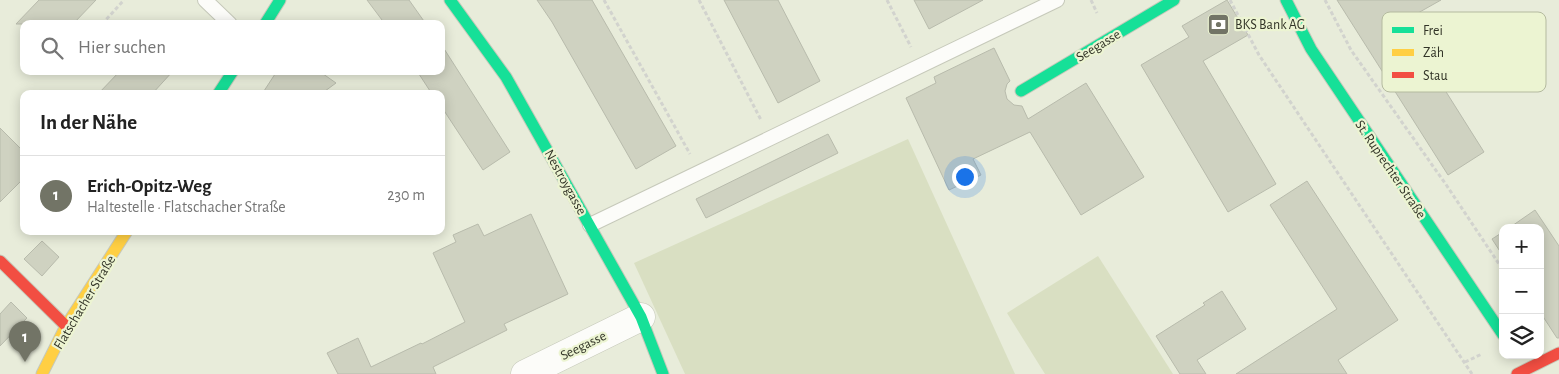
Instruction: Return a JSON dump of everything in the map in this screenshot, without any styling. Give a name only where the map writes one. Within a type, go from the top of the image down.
[{"type":"street","points":[[268,20],[280,0]]},
{"type":"street","name":"Nestroygasse","points":[[450,0],[506,77],[641,317],[663,374]]},
{"type":"street","name":"Seegasse","points":[[1021,91],[1174,0]]},
{"type":"street","name":"St. Ruprechter Straße","points":[[1286,0],[1311,49],[1499,329]]},
{"type":"street","points":[[221,90],[230,75]]},
{"type":"street","name":"Flatschacher Straße","points":[[42,374],[66,326],[124,235]]},
{"type":"street","points":[[0,262],[66,326]]},
{"type":"street","name":"Seegasse","points":[[525,374],[641,317]]},
{"type":"street","points":[[1523,370],[1559,354]]},
{"type":"lane","points":[[205,0],[226,20]]},
{"type":"lane","points":[[590,225],[1057,0]]},
{"type":"path","points":[[106,20],[124,0]]},
{"type":"path","points":[[604,0],[700,172]]},
{"type":"path","points":[[699,0],[771,138]]},
{"type":"path","points":[[887,0],[921,66]]},
{"type":"path","points":[[1230,0],[1258,55],[1472,374]]},
{"type":"path","points":[[1325,0],[1351,50],[1502,269]]},
{"type":"green space","points":[[908,139],[1015,374],[685,374],[634,263]]},
{"type":"green space","points":[[1098,256],[1173,374],[1045,374],[1007,313]]},
{"type":"building","points":[[39,0],[96,0],[77,20],[20,20],[20,24],[16,24]]},
{"type":"building","points":[[367,0],[409,0],[423,20],[382,20]]},
{"type":"building","points":[[537,0],[592,0],[676,146],[636,169],[552,22]]},
{"type":"building","points":[[724,0],[778,0],[820,81],[778,103]]},
{"type":"building","points":[[914,0],[983,0],[929,29]]},
{"type":"building","points":[[1227,0],[1248,35],[1203,61],[1276,184],[1228,212],[1141,65],[1189,37],[1182,26]]},
{"type":"building","points":[[1337,0],[1441,0],[1420,12],[1382,12],[1382,71]]},
{"type":"building","points":[[994,48],[1010,81],[1005,91],[1007,99],[1014,105],[1022,106],[1028,119],[1086,83],[1144,177],[1081,215],[1030,132],[973,159],[981,175],[949,190],[906,98],[936,83],[934,77]]},
{"type":"building","points":[[445,50],[510,152],[483,170],[445,112],[445,90],[429,90],[420,75],[445,75]]},
{"type":"building","points":[[116,75],[169,75],[156,90],[102,90]]},
{"type":"building","points":[[274,75],[325,75],[336,83],[326,90],[265,90]]},
{"type":"building","points":[[1395,92],[1446,92],[1484,152],[1448,175]]},
{"type":"building","points":[[0,128],[20,148],[20,182],[0,202]]},
{"type":"building","points":[[828,134],[838,153],[706,218],[696,199]]},
{"type":"building","points":[[1307,181],[1398,320],[1338,360],[1347,374],[1236,374],[1337,309],[1270,205]]},
{"type":"building","points":[[1535,210],[1559,246],[1559,338],[1557,338],[1544,318],[1544,224],[1515,224]]},
{"type":"building","points":[[531,214],[568,294],[504,324],[507,330],[433,367],[436,374],[338,374],[327,353],[358,338],[371,367],[465,322],[433,253],[456,242],[453,235],[478,224],[484,236]]},
{"type":"building","points":[[1499,235],[1499,250],[1492,239]]},
{"type":"building","points":[[42,241],[59,257],[42,276],[24,259]]},
{"type":"building","points":[[1222,291],[1246,329],[1197,360],[1206,374],[1180,374],[1156,336],[1205,305],[1203,303]]},
{"type":"building","points":[[11,302],[27,318],[0,346],[0,314]]},
{"type":"traffic: fast","points":[[268,20],[280,0]]},
{"type":"traffic: fast","points":[[450,0],[506,77],[641,317],[663,374]]},
{"type":"traffic: fast","points":[[1021,91],[1174,0]]},
{"type":"traffic: fast","points":[[1286,0],[1311,49],[1499,329]]},
{"type":"traffic: fast","points":[[221,90],[230,75]]},
{"type":"traffic: slow","points":[[42,374],[66,326],[124,235]]},
{"type":"traffic: jam","points":[[0,261],[66,326]]},
{"type":"traffic: jam","points":[[1517,374],[1559,353]]},
{"type":"place","name":"BKS Bank AG","points":[[1219,24]]},
{"type":"place","name":"Erich-Opitz-Weg","points":[[25,362]]}]
